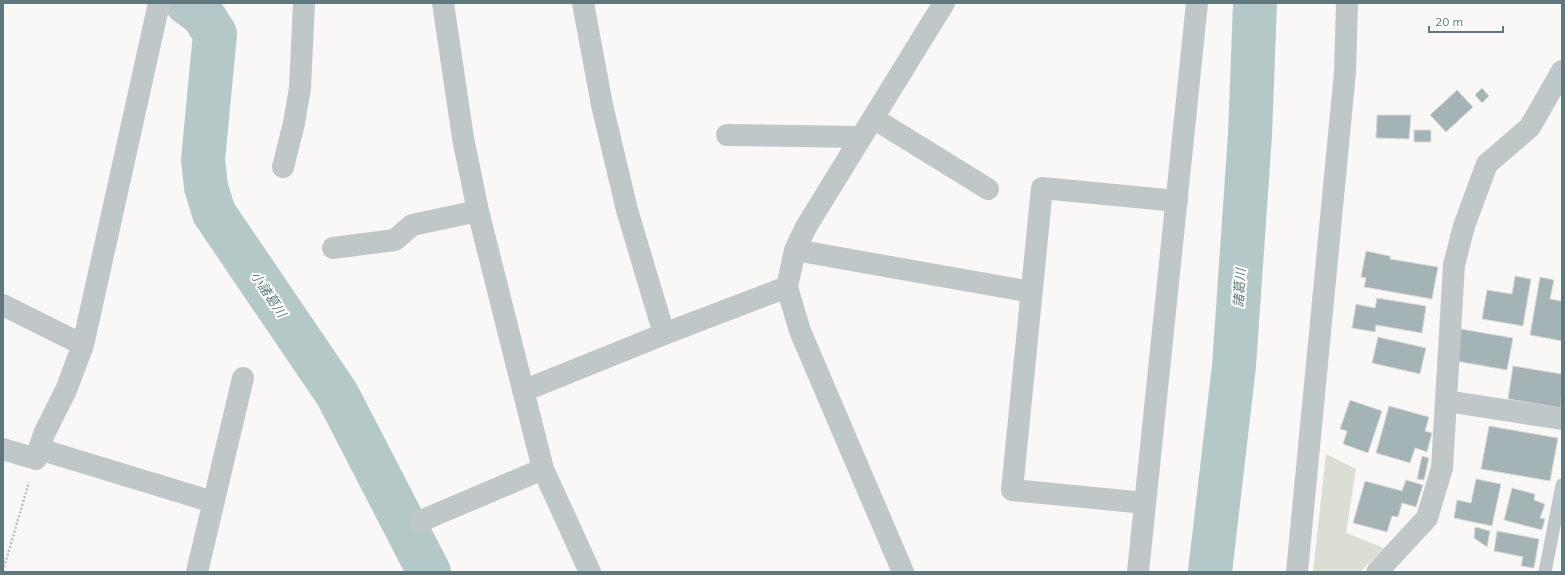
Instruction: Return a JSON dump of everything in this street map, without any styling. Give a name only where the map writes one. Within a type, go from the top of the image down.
[{"type":"street","points":[[37,454],[44,434],[66,390],[83,345],[159,3]]},
{"type":"street","points":[[283,167],[294,123],[300,88],[304,3]]},
{"type":"street","points":[[443,3],[463,138],[478,211],[543,469],[590,572]]},
{"type":"street","points":[[584,3],[602,105],[628,210],[664,334]]},
{"type":"street","points":[[903,572],[800,331],[787,287],[795,250],[806,227],[944,3]]},
{"type":"street","points":[[1138,572],[1197,3]]},
{"type":"street","points":[[1297,572],[1344,72],[1347,3]]},
{"type":"street","points":[[1377,572],[1427,518],[1442,468],[1454,265],[1464,226],[1487,164],[1530,127],[1562,71]]},
{"type":"street","points":[[873,118],[988,189]]},
{"type":"street","points":[[727,135],[861,137]]},
{"type":"street","points":[[1145,503],[1012,490],[1042,188],[1177,201]]},
{"type":"street","points":[[333,248],[395,240],[412,225],[478,211]]},
{"type":"street","points":[[795,250],[1031,292]]},
{"type":"street","points":[[524,391],[664,334],[787,287]]},
{"type":"street","points":[[3,304],[83,345]]},
{"type":"street","points":[[197,572],[243,378]]},
{"type":"street","points":[[1446,401],[1562,419]]},
{"type":"street","points":[[3,449],[37,454],[214,502]]},
{"type":"street","points":[[421,521],[543,469]]},
{"type":"lane","points":[[1545,572],[1562,485]]},
{"type":"path","points":[[3,572],[37,454]]},
{"type":"shaded area","points":[[1326,454],[1356,469],[1346,533],[1384,548],[1360,572],[1313,572]]},
{"type":"building","points":[[1482,88],[1489,96],[1482,103],[1475,95]]},
{"type":"building","points":[[1457,90],[1473,107],[1446,132],[1430,115]]},
{"type":"building","points":[[1377,115],[1411,115],[1409,139],[1376,138]]},
{"type":"building","points":[[1414,130],[1431,130],[1431,142],[1414,142]]},
{"type":"building","points":[[1366,251],[1390,256],[1390,259],[1438,267],[1432,299],[1364,287],[1366,278],[1361,277]]},
{"type":"building","points":[[1515,276],[1531,279],[1523,326],[1482,319],[1487,290],[1512,294]]},
{"type":"building","points":[[1540,277],[1554,280],[1550,299],[1561,301],[1562,296],[1562,341],[1530,335]]},
{"type":"building","points":[[1377,298],[1426,306],[1422,333],[1376,325],[1375,332],[1352,328],[1356,304],[1375,308]]},
{"type":"building","points":[[1461,329],[1513,338],[1507,370],[1456,361]]},
{"type":"building","points":[[1378,337],[1426,348],[1420,374],[1372,363]]},
{"type":"building","points":[[1513,366],[1562,374],[1561,408],[1508,399]]},
{"type":"building","points":[[1350,400],[1382,411],[1368,453],[1343,444],[1347,431],[1340,429]]},
{"type":"building","points":[[1389,406],[1429,417],[1425,431],[1432,433],[1427,452],[1415,448],[1410,463],[1376,453]]},
{"type":"building","points":[[1489,426],[1558,438],[1550,481],[1481,469]]},
{"type":"building","points":[[1422,456],[1429,458],[1424,480],[1417,479]]},
{"type":"building","points":[[1476,479],[1501,484],[1492,526],[1454,518],[1457,500],[1471,503]]},
{"type":"building","points":[[1406,480],[1423,485],[1416,507],[1402,503],[1398,517],[1392,516],[1387,532],[1353,523],[1365,481],[1402,491]]},
{"type":"building","points":[[1512,488],[1535,494],[1534,500],[1545,504],[1540,518],[1545,519],[1542,530],[1504,520]]},
{"type":"building","points":[[1475,527],[1490,531],[1487,547],[1474,538]]},
{"type":"building","points":[[1497,531],[1539,539],[1534,568],[1521,566],[1523,557],[1494,551]]},
{"type":"waterway","name":"小諸葛川","points":[[187,3],[203,15],[215,34],[203,160],[206,187],[214,213],[337,394],[429,572]]},
{"type":"waterway","name":"諸葛川","points":[[1210,572],[1234,366],[1250,135],[1255,3]]}]
